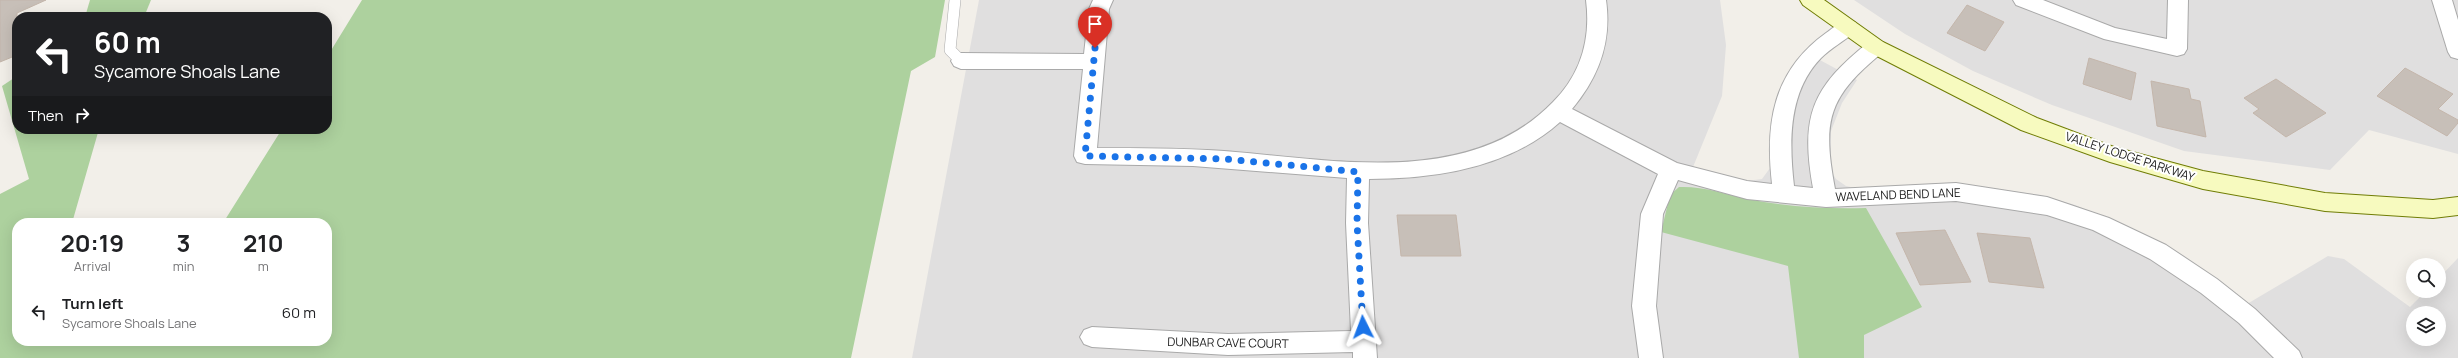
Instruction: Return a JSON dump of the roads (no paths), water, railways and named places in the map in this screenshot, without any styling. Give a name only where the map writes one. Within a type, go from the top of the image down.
[{"type":"street","points":[[1103,0],[1099,9],[1085,156],[1227,159],[1358,172],[1400,172],[1471,161],[1523,140],[1559,112],[1587,75],[1594,56],[1598,36],[1599,14],[1596,0]]},
{"type":"street","name":"VALLEY LODGE PARKWAY","points":[[1810,0],[1876,47],[2029,124],[2110,154],[2203,180],[2325,202],[2433,209],[2458,206]]},
{"type":"street","points":[[2023,0],[2111,34],[2177,49],[2178,0]]},
{"type":"street","points":[[2442,0],[2458,52]]},
{"type":"street","points":[[1784,194],[1780,132],[1784,107],[1791,87],[1802,67],[1814,53],[1848,27]]},
{"type":"street","points":[[1826,198],[1819,161],[1817,131],[1822,108],[1843,75],[1876,47]]},
{"type":"street","points":[[961,61],[1093,62]]},
{"type":"street","name":"WAVELAND BEND LANE","points":[[1559,112],[1671,170],[1747,190],[1826,198],[1956,192],[2047,206],[2100,224],[2158,252],[2209,286],[2247,316],[2290,358]]},
{"type":"street","points":[[1651,358],[1644,306],[1652,214],[1671,170]]},
{"type":"street","points":[[1358,172],[1357,223],[1365,349]]},
{"type":"street","name":"DUNBAR CAVE COURT","points":[[1092,337],[1184,343],[1283,345],[1365,349]]},
{"type":"lane","points":[[955,0],[952,8],[950,50],[961,61]]}]
